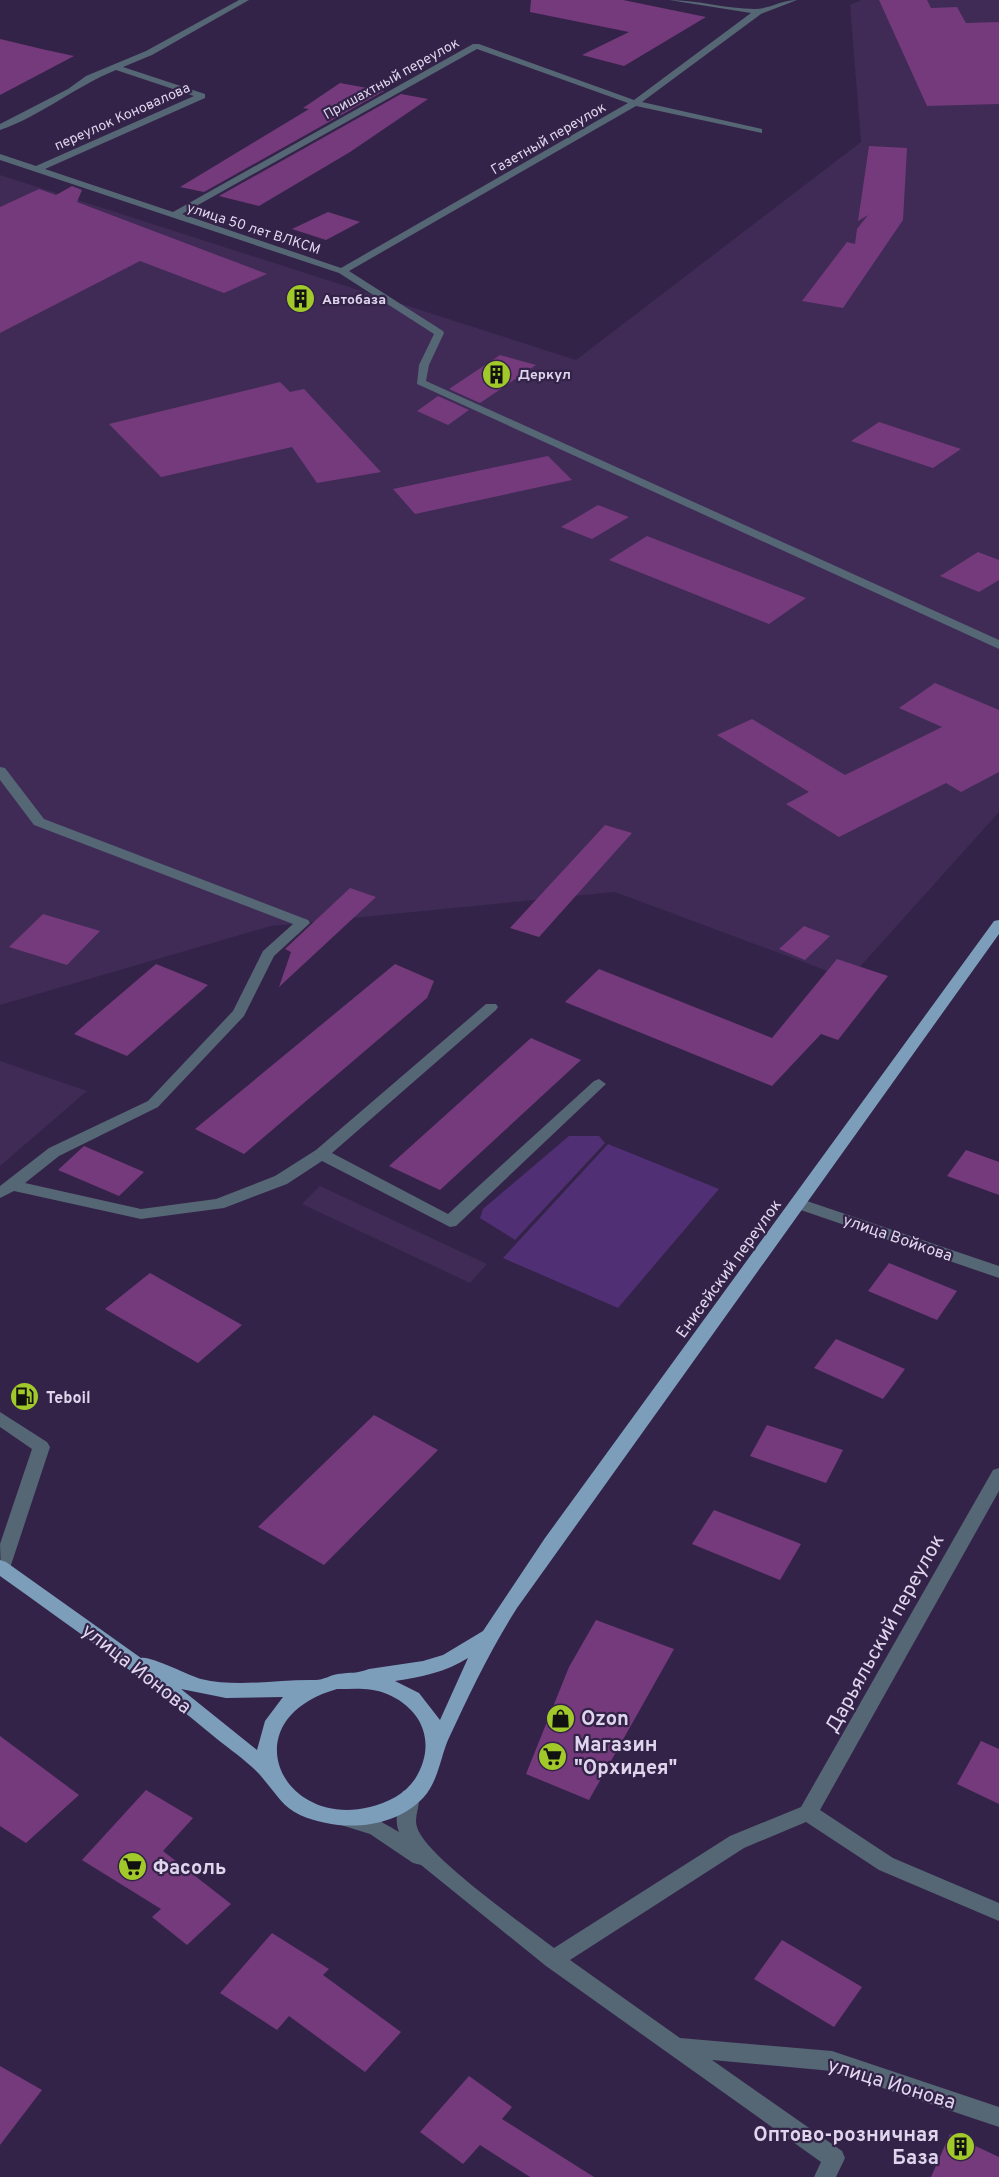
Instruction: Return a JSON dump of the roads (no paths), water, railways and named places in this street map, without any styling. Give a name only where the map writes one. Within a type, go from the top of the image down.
[{"type":"main road","name":"Енисейский переулок","points":[[489,1636],[999,924]]},
{"type":"main road","name":"улица Ионова","points":[[1,1567],[237,1743],[271,1774]]},
{"type":"main road","points":[[87,1629],[172,1680],[212,1689],[264,1692],[423,1669],[450,1660],[489,1636]]},
{"type":"main road","points":[[323,1684],[295,1698],[275,1720],[267,1747],[271,1774],[288,1797],[315,1813],[348,1819],[381,1813],[410,1797],[430,1774],[436,1747],[489,1636]]},
{"type":"main road","points":[[355,1678],[386,1684],[413,1698],[431,1720],[436,1747]]},
{"type":"street","points":[[0,127],[71,91],[89,78],[148,53],[245,0]]},
{"type":"street","points":[[673,0],[758,12],[793,0]]},
{"type":"street","name":"Газетный переулок","points":[[342,271],[635,104],[758,12]]},
{"type":"street","name":"Пришахтный переулок","points":[[172,216],[476,46],[635,104],[759,131]]},
{"type":"street","name":"переулок Коновалова","points":[[37,169],[202,96],[116,67]]},
{"type":"street","name":"улица 50 лет ВЛКСМ","points":[[0,157],[342,271],[408,311],[439,333],[423,365],[421,382],[999,645]]},
{"type":"street","points":[[0,771],[39,822],[303,923],[268,954],[239,1013],[153,1104],[54,1152],[6,1189]]},
{"type":"street","points":[[6,1189],[141,1214],[218,1204],[280,1180],[321,1154],[491,1007]]},
{"type":"street","points":[[321,1154],[450,1222],[599,1084]]},
{"type":"street","name":"улица Войкова","points":[[798,1203],[999,1272]]},
{"type":"street","points":[[0,1418],[41,1447],[1,1567]]},
{"type":"street","name":"Дарьяльский переулок","points":[[808,1813],[999,1475]]},
{"type":"street","points":[[410,1797],[406,1827],[423,1855],[553,1960],[834,2158],[825,2177]]},
{"type":"street","points":[[553,1960],[737,1842],[808,1813],[886,1864],[999,1912]]},
{"type":"street","points":[[348,1819],[376,1828],[440,1870]]},
{"type":"street","name":"улица Ионова","points":[[675,2047],[832,2061],[999,2117]]},
{"type":"place","name":"Автобаза","points":[[301,299]]},
{"type":"place","name":"Деркул","points":[[497,374]]},
{"type":"place","name":"Teboil","points":[[25,1397]]},
{"type":"place","name":"Ozon","points":[[560,1718]]},
{"type":"place","name":"Магазин \"Орхидея\"","points":[[553,1756]]},
{"type":"place","name":"Фасоль","points":[[132,1867]]},
{"type":"place","name":"Оптово-розничная База","points":[[960,2146]]}]
